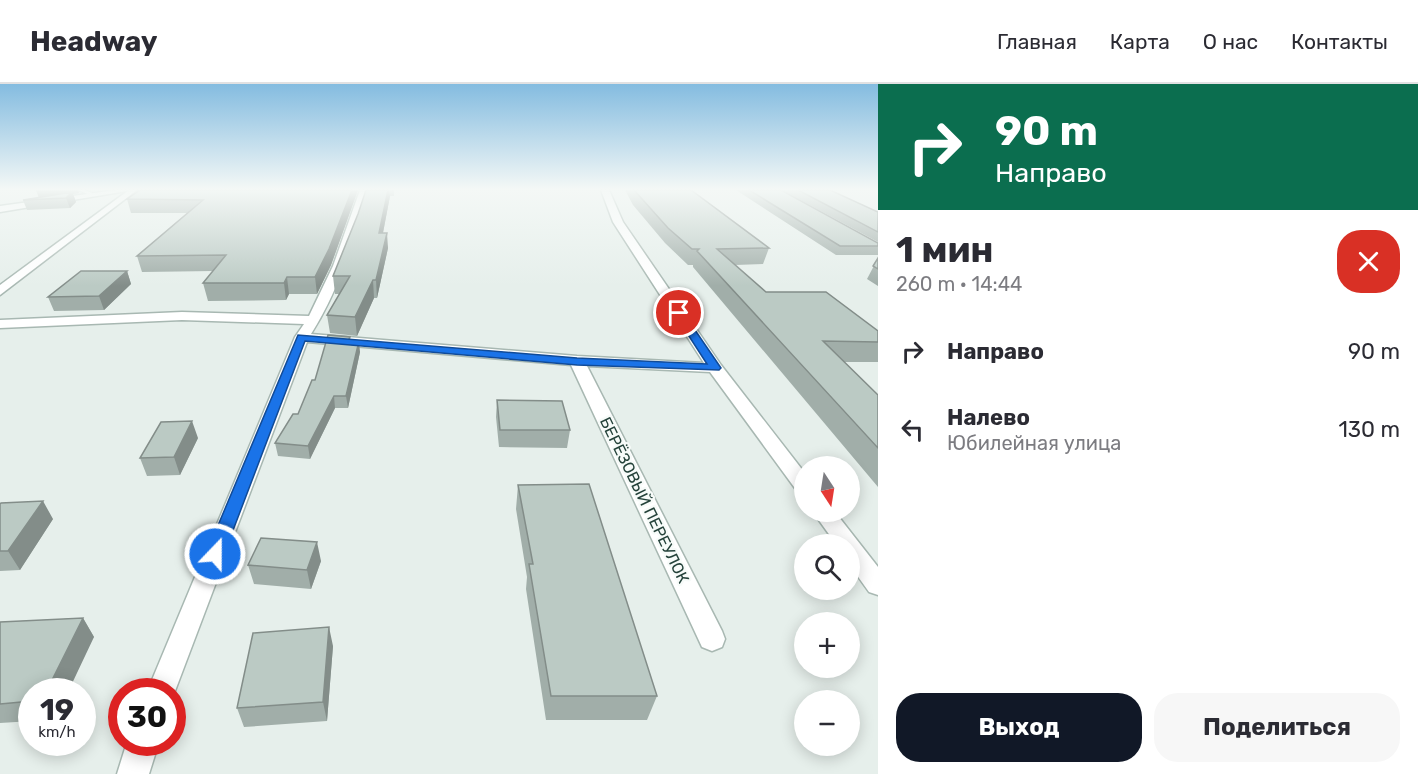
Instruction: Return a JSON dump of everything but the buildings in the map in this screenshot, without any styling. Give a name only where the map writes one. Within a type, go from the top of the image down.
[{"type":"street","points":[[0,291],[89,222]]},
{"type":"street","points":[[166,678],[302,337],[314,320],[342,264],[354,222]]},
{"type":"street","points":[[618,222],[715,368],[794,473]]},
{"type":"street","points":[[0,324],[182,316],[314,320]]},
{"type":"street","points":[[302,337],[577,361],[715,368]]},
{"type":"street","name":"БЕРЁЗОВЫЙ ПЕРЕУЛОК","points":[[577,361],[712,639]]},
{"type":"street","points":[[831,522],[840,534]]},
{"type":"street","points":[[860,561],[878,585]]},
{"type":"street","points":[[134,774],[139,756]]},
{"type":"route","points":[[215,554],[302,337],[577,361],[715,368],[679,313]]}]
